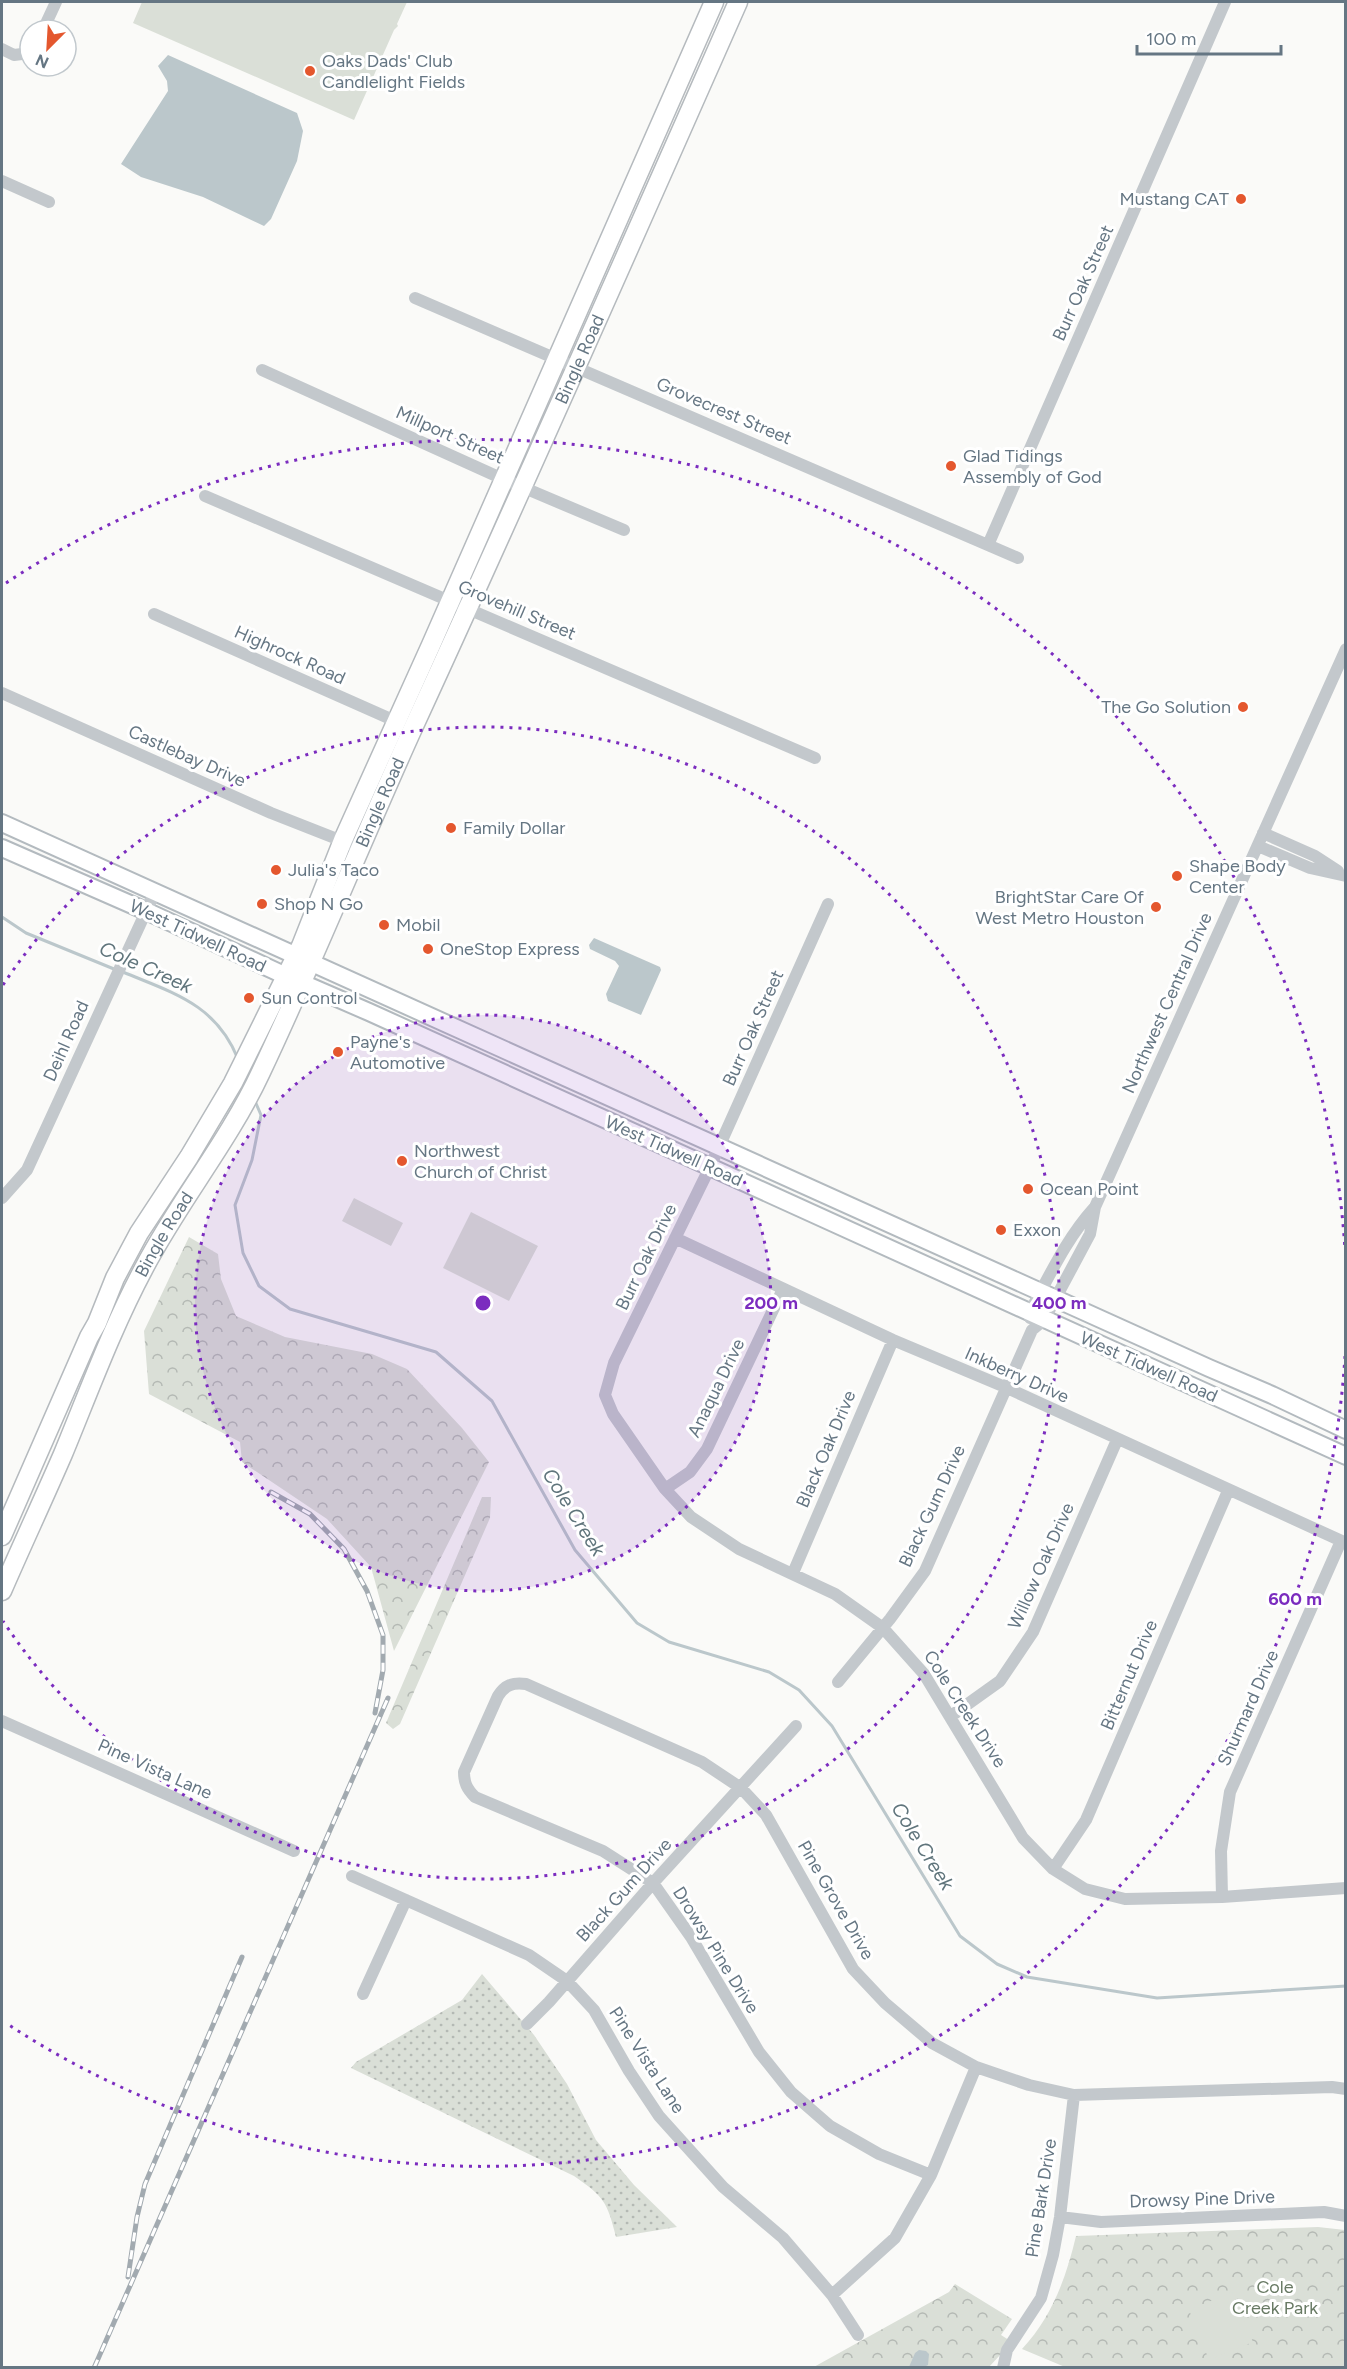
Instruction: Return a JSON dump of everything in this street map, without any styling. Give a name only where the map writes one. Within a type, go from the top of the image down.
[{"type":"main road","name":"Bingle Road","points":[[304,959],[343,840],[451,601],[714,2]]},
{"type":"main road","name":"Bingle Road","points":[[2,1591],[62,1456],[107,1344],[153,1251],[235,1121],[264,1067],[294,980],[360,848],[469,609],[738,2]]},
{"type":"main road","points":[[665,114],[684,123]]},
{"type":"main road","name":"West Tidwell Road","points":[[2,823],[1346,1430]]},
{"type":"main road","points":[[44,867],[52,846]]},
{"type":"main road","name":"West Tidwell Road","points":[[2,849],[146,911],[710,1167],[1035,1321],[1263,1417],[1346,1456]]},
{"type":"main road","name":"Bingle Road","points":[[2,1536],[115,1278],[139,1233],[189,1157],[220,1106],[255,1040],[294,980]]},
{"type":"main road","points":[[453,1051],[461,1030]]},
{"type":"main road","points":[[561,1100],[570,1079]]},
{"type":"main road","points":[[189,1157],[206,1168]]},
{"type":"main road","points":[[89,1337],[107,1344]]},
{"type":"main road","points":[[1263,1417],[1272,1395]]},
{"type":"main road","points":[[13,1510],[33,1518]]},
{"type":"street","points":[[49,18],[56,2]]},
{"type":"street","name":"Burr Oak Street","points":[[988,545],[1225,2]]},
{"type":"street","points":[[2,49],[18,54]]},
{"type":"street","points":[[2,181],[49,202]]},
{"type":"street","name":"Grovecrest Street","points":[[415,298],[1018,558]]},
{"type":"street","name":"Millport Street","points":[[262,370],[503,479],[624,530]]},
{"type":"street","name":"Grovehill Street","points":[[206,496],[815,758]]},
{"type":"street","name":"Highrock Road","points":[[154,614],[413,729]]},
{"type":"street","name":"Northwest Central Drive","points":[[1035,1321],[1048,1294],[1090,1234],[1095,1207],[1346,649]]},
{"type":"street","name":"Castlebay Drive","points":[[2,693],[271,813],[360,848]]},
{"type":"street","points":[[1263,833],[1315,856],[1345,876]]},
{"type":"street","points":[[1258,846],[1310,867],[1345,876]]},
{"type":"street","name":"Deihl Road","points":[[2,1198],[27,1170],[155,892]]},
{"type":"street","name":"Burr Oak Street","points":[[710,1167],[828,904]]},
{"type":"street","name":"Burr Oak Drive","points":[[614,1363],[710,1167]]},
{"type":"street","name":"Inkberry Drive","points":[[675,1238],[893,1340],[1005,1387],[1343,1542]]},
{"type":"street","name":"Anaqua Drive","points":[[665,1489],[690,1472],[707,1449],[783,1289]]},
{"type":"street","name":"Black Gum Drive","points":[[838,1682],[883,1628],[925,1571],[1035,1321]]},
{"type":"street","name":"Black Oak Drive","points":[[792,1573],[893,1340]]},
{"type":"street","name":"Cole Creek Drive","points":[[614,1363],[605,1395],[613,1414],[665,1489],[691,1517],[739,1549],[835,1594],[883,1628],[924,1674],[1023,1838],[1053,1869],[1085,1888],[1125,1899],[1222,1897],[1345,1887]]},
{"type":"street","name":"Willow Oak Drive","points":[[951,1716],[1000,1681],[1033,1632],[1117,1440]]},
{"type":"street","name":"Bitternut Drive","points":[[1053,1869],[1086,1820],[1228,1491]]},
{"type":"street","name":"Shurmard Drive","points":[[1222,1897],[1221,1851],[1230,1792],[1343,1542]]},
{"type":"street","name":"Pine Grove Drive","points":[[482,1731],[504,1688],[520,1683],[526,1684],[702,1762],[741,1788],[766,1815],[853,1969],[885,2003],[932,2043],[976,2067],[1029,2085],[1074,2095],[1332,2087],[1346,2089]]},
{"type":"street","name":"Pine Vista Lane","points":[[2,1721],[294,1851]]},
{"type":"street","name":"Black Gum Drive","points":[[527,2024],[796,1726]]},
{"type":"street","name":"Drowsy Pine Drive","points":[[482,1731],[464,1772],[468,1790],[475,1797],[603,1851],[653,1883],[691,1937],[759,2052],[791,2092],[830,2126],[879,2154],[931,2175]]},
{"type":"street","name":"Pine Vista Lane","points":[[352,1876],[529,1955],[567,1981],[594,2010],[629,2071],[659,2116],[723,2187],[783,2238],[832,2295],[858,2335]]},
{"type":"street","points":[[363,1994],[405,1900]]},
{"type":"street","points":[[832,2295],[896,2238],[931,2175],[976,2067]]},
{"type":"street","name":"Pine Bark Drive","points":[[1003,2367],[1007,2349],[1041,2298],[1060,2217],[1074,2095]]},
{"type":"street","name":"Drowsy Pine Drive","points":[[1060,2217],[1101,2222],[1324,2212],[1346,2216]]},
{"type":"green space","name":"Oaks Dads' Club Candlelight Fields","points":[[142,2],[407,2],[354,120],[133,23]]},
{"type":"green space","points":[[354,1198],[403,1223],[391,1246],[342,1221]]},
{"type":"green space","points":[[471,1212],[538,1246],[509,1301],[443,1268]]},
{"type":"green space","points":[[189,1237],[218,1254],[221,1279],[236,1316],[285,1337],[372,1354],[407,1369],[462,1428],[489,1462],[394,1651],[371,1567],[327,1519],[242,1462],[240,1442],[149,1394],[144,1331]]},
{"type":"green space","points":[[482,1497],[491,1497],[490,1518],[400,1724],[393,1729],[386,1723]]},
{"type":"green space","points":[[482,1974],[534,2035],[567,2084],[596,2140],[634,2185],[677,2227],[616,2237],[610,2215],[603,2201],[592,2189],[574,2176],[351,2068],[356,2062],[462,2000]]},
{"type":"green space","name":"Cole Creek Park","points":[[1318,2227],[1345,2230],[1345,2367],[1065,2367],[1022,2349],[1033,2337],[1050,2310],[1068,2267],[1076,2236]]},
{"type":"green space","points":[[955,2284],[1012,2319],[1001,2335],[1012,2342],[989,2367],[812,2368],[949,2292]]},
{"type":"green space","points":[[1232,2292],[1253,2342],[1209,2360],[1189,2310]]},
{"type":"shaded area","points":[[168,55],[297,113],[303,131],[297,161],[271,219],[264,226],[203,197],[141,177],[121,164],[168,91],[167,81],[158,66]]},
{"type":"shaded area","points":[[594,938],[660,967],[661,970],[641,1015],[608,1001],[606,994],[619,966],[615,961],[590,949],[589,945]]},
{"type":"shaded area","points":[[919,2350],[929,2354],[928,2365],[909,2367],[915,2353]]},
{"type":"waterway","name":"Cole Creek","points":[[2,917],[26,933],[114,969]]},
{"type":"waterway","name":"Cole Creek","points":[[123,972],[176,994],[205,1013],[229,1040],[238,1059]]},
{"type":"waterway","name":"Cole Creek","points":[[255,1101],[261,1115],[252,1160],[235,1205],[243,1253],[259,1286],[290,1309],[436,1352],[492,1401],[575,1550],[637,1623],[669,1642],[769,1672],[799,1690],[832,1726],[960,1936],[997,1964],[1027,1977],[1157,1998],[1346,1986]]},
{"type":"railway","points":[[271,1492],[310,1514],[344,1549],[367,1591],[383,1635],[383,1670],[375,1713]]},
{"type":"railway","points":[[94,2368],[388,1698]]},
{"type":"railway","points":[[128,2277],[137,2217],[145,2184],[242,1957]]},
{"type":"place","name":"Oaks Dads' Club Candlelight Fields","points":[[310,71]]},
{"type":"place","name":"Mustang CAT","points":[[1241,199]]},
{"type":"place","name":"Glad Tidings Assembly of God","points":[[951,466]]},
{"type":"place","name":"The Go Solution","points":[[1243,707]]},
{"type":"place","name":"Family Dollar","points":[[451,828]]},
{"type":"place","name":"Julia's Taco","points":[[276,870]]},
{"type":"place","name":"Shape Body Center","points":[[1177,876]]},
{"type":"place","name":"Shop N Go","points":[[262,904]]},
{"type":"place","name":"BrightStar Care Of West Metro Houston","points":[[1156,907]]},
{"type":"place","name":"Mobil","points":[[384,925]]},
{"type":"place","name":"OneStop Express","points":[[428,949]]},
{"type":"place","name":"Sun Control","points":[[249,998]]},
{"type":"place","name":"Payne's Automotive","points":[[338,1052]]},
{"type":"place","name":"Northwest Church of Christ","points":[[402,1161]]},
{"type":"place","name":"Ocean Point","points":[[1028,1189]]},
{"type":"place","name":"Exxon","points":[[1001,1230]]}]
